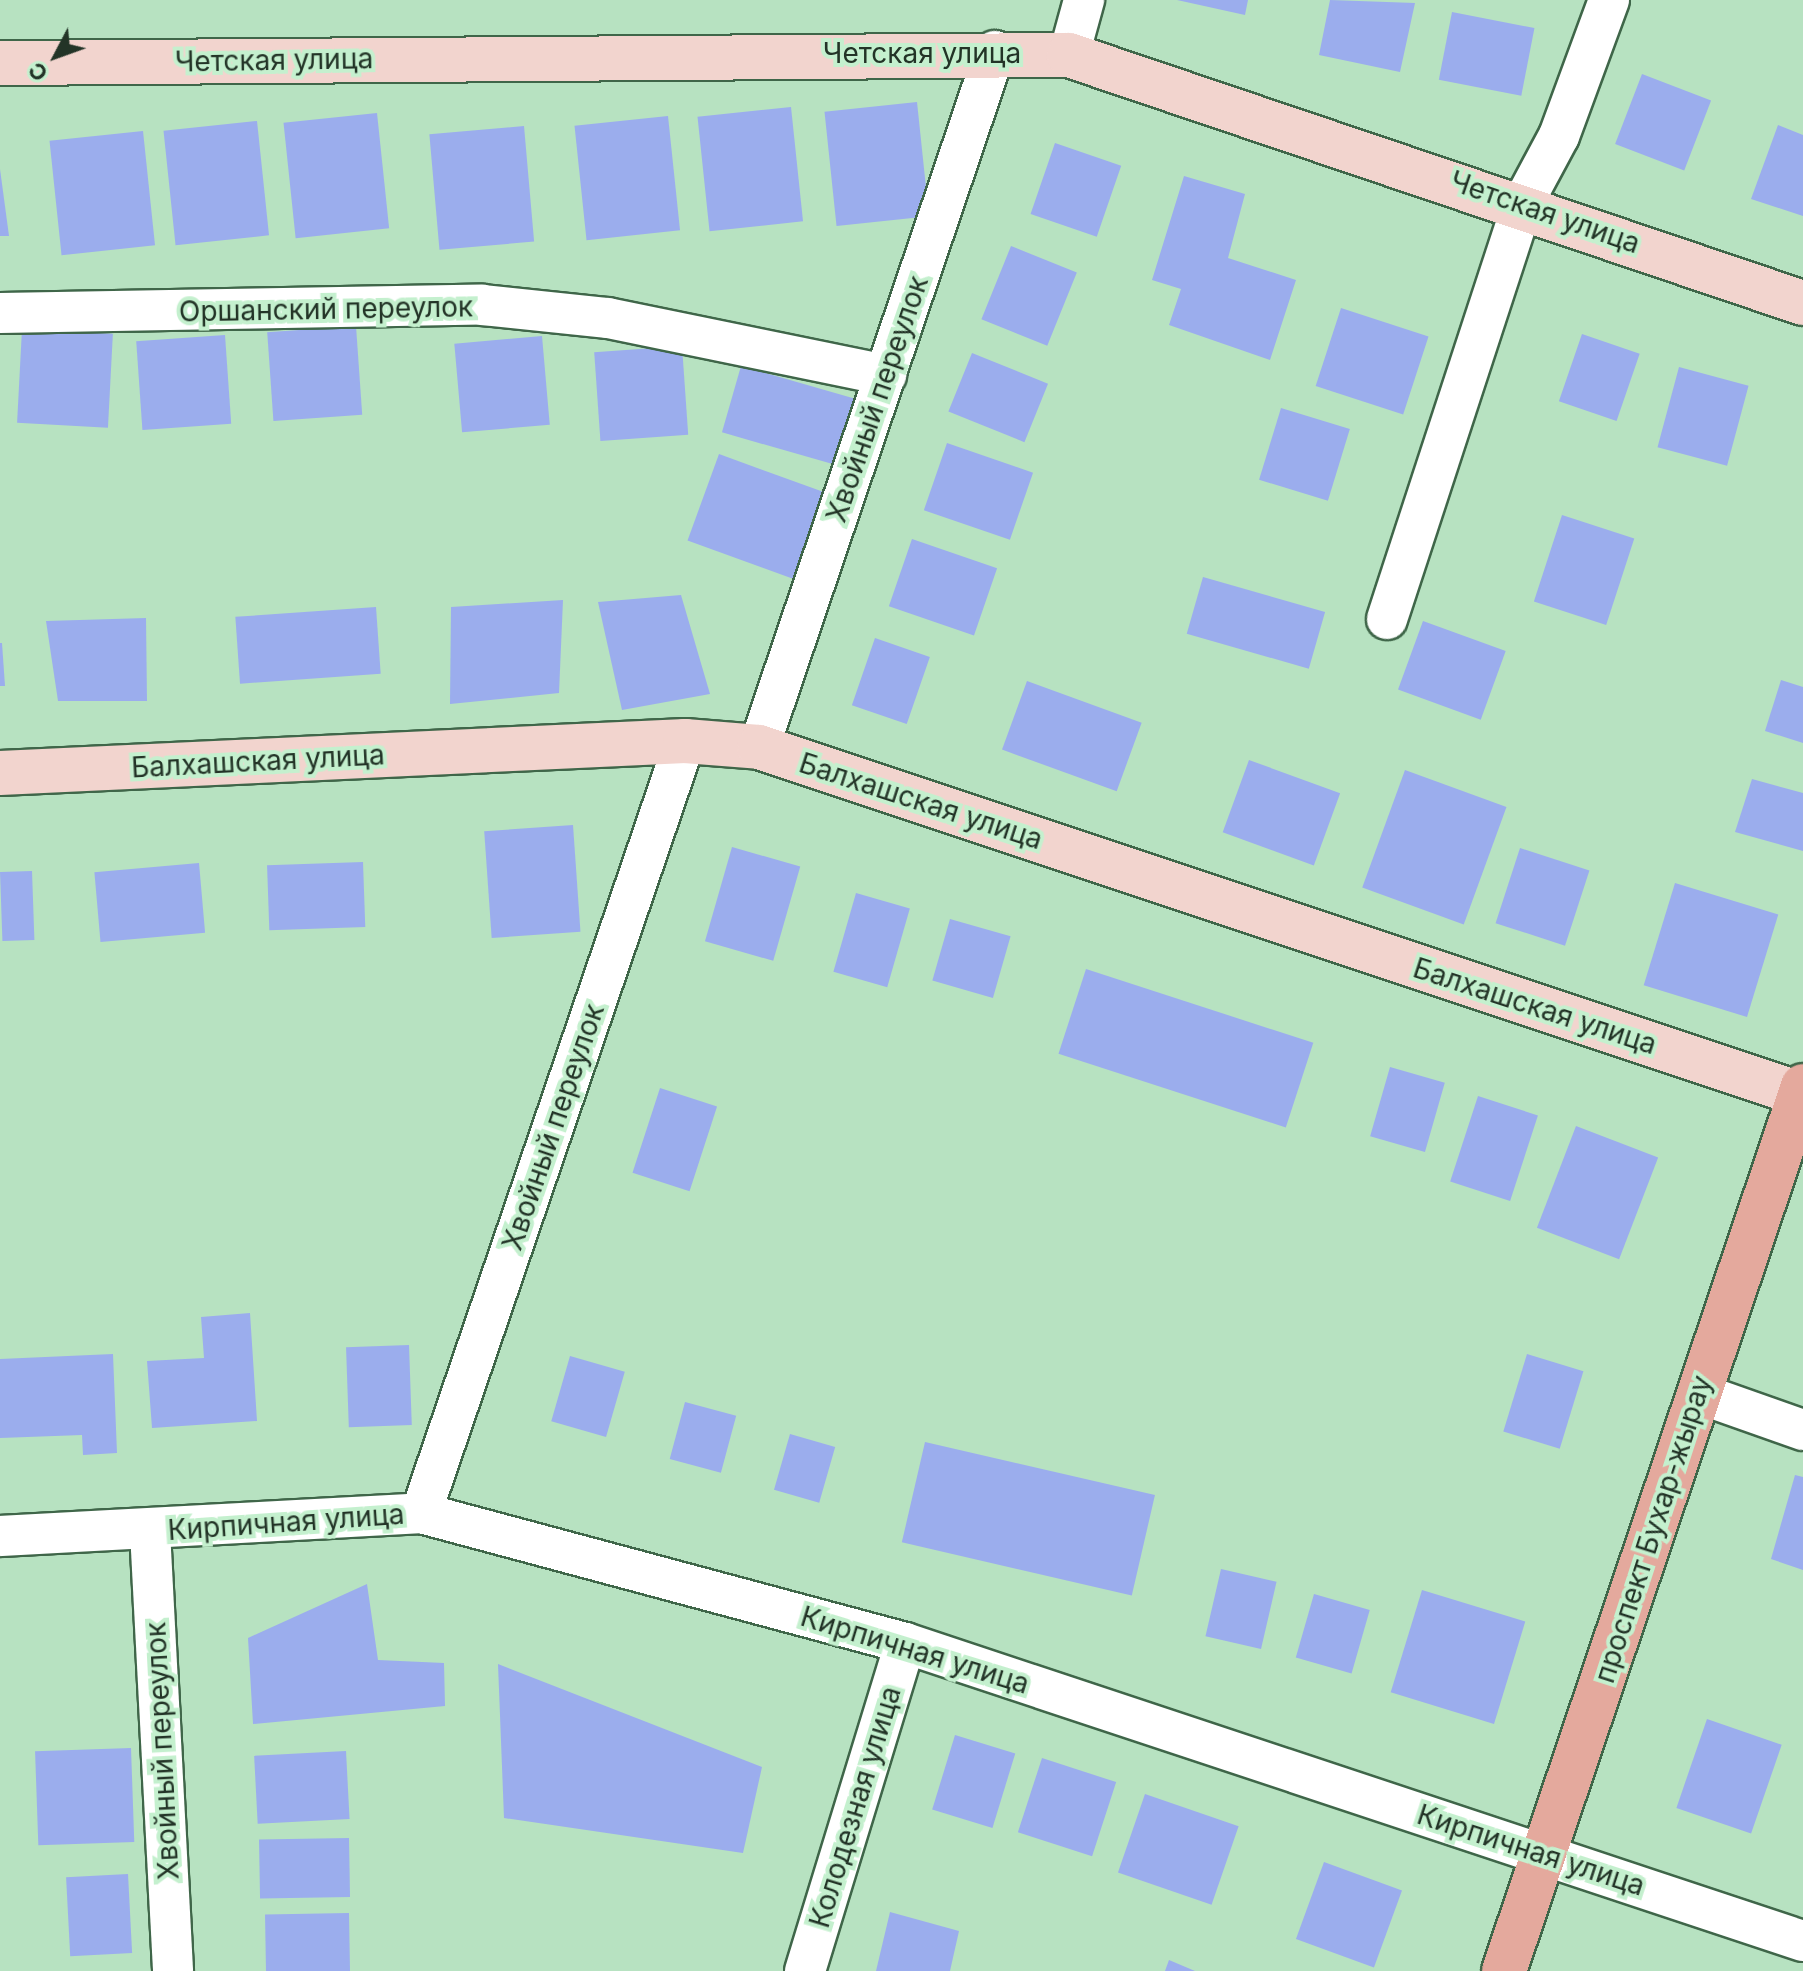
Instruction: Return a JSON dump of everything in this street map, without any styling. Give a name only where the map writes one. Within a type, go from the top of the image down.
[{"type":"main road","name":"проспект Бухар-жырау","points":[[1504,1971],[1802,1092]]},
{"type":"street","points":[[1069,55],[1084,0]]},
{"type":"street","points":[[1387,619],[1523,203],[1559,136],[1609,0]]},
{"type":"street","name":"Четская улица","points":[[0,63],[995,51],[1069,55],[1523,203],[1803,303]]},
{"type":"street","name":"Хвойный переулок","points":[[759,747],[995,51]]},
{"type":"street","name":"Оршанский переулок","points":[[0,313],[482,305],[608,318],[886,375]]},
{"type":"street","name":"Хвойный переулок","points":[[421,1513],[685,741]]},
{"type":"street","name":"Балхашская улица","points":[[0,773],[685,741],[759,747],[1802,1092]]},
{"type":"street","points":[[1698,1393],[1803,1430]]},
{"type":"street","name":"Кирпичная улица","points":[[0,1536],[150,1531],[421,1513],[905,1643],[1803,1941]]},
{"type":"street","name":"Хвойный переулок","points":[[150,1531],[173,1971]]},
{"type":"street","name":"Колодезная улица","points":[[805,1971],[905,1643]]},
{"type":"building","points":[[1177,0],[1248,0],[1245,15]]},
{"type":"building","points":[[1330,0],[1415,3],[1400,72],[1319,55]]},
{"type":"building","points":[[1452,12],[1534,28],[1521,96],[1439,80]]},
{"type":"building","points":[[1642,74],[1711,101],[1684,171],[1615,144]]},
{"type":"building","points":[[917,102],[929,216],[837,226],[825,112]]},
{"type":"building","points":[[791,107],[803,221],[710,231],[698,117]]},
{"type":"building","points":[[377,113],[389,228],[296,238],[284,123]]},
{"type":"building","points":[[668,116],[680,230],[587,240],[575,126]]},
{"type":"building","points":[[257,121],[269,235],[176,245],[164,131]]},
{"type":"building","points":[[1778,125],[1803,135],[1803,216],[1751,199]]},
{"type":"building","points":[[524,126],[534,242],[439,250],[429,134]]},
{"type":"building","points":[[143,131],[155,245],[62,255],[50,141]]},
{"type":"building","points":[[1055,143],[1121,166],[1097,237],[1031,214]]},
{"type":"building","points":[[0,169],[9,236],[0,236]]},
{"type":"building","points":[[1184,176],[1245,194],[1228,258],[1296,280],[1270,360],[1169,325],[1181,289],[1152,280]]},
{"type":"building","points":[[1011,246],[1077,273],[1047,346],[981,319]]},
{"type":"building","points":[[1341,308],[1428,336],[1403,414],[1316,386]]},
{"type":"building","points":[[356,326],[362,415],[273,421],[267,332]]},
{"type":"building","points":[[22,329],[113,334],[108,428],[17,423]]},
{"type":"building","points":[[1582,334],[1640,354],[1617,421],[1559,401]]},
{"type":"building","points":[[225,335],[231,424],[142,430],[136,341]]},
{"type":"building","points":[[542,336],[550,425],[462,432],[454,344]]},
{"type":"building","points":[[682,346],[688,435],[600,441],[594,352]]},
{"type":"building","points":[[972,353],[1048,384],[1024,442],[948,411]]},
{"type":"building","points":[[741,366],[862,401],[843,467],[722,432]]},
{"type":"building","points":[[1679,367],[1749,386],[1727,466],[1658,447]]},
{"type":"building","points":[[1281,408],[1350,429],[1328,501],[1259,480]]},
{"type":"building","points":[[947,443],[1033,473],[1010,540],[924,510]]},
{"type":"building","points":[[719,454],[830,494],[798,581],[688,540]]},
{"type":"building","points":[[1562,515],[1634,538],[1606,625],[1534,602]]},
{"type":"building","points":[[912,539],[997,568],[974,635],[889,606]]},
{"type":"building","points":[[1203,577],[1325,612],[1309,669],[1187,634]]},
{"type":"building","points":[[681,595],[710,694],[622,710],[598,602]]},
{"type":"building","points":[[563,600],[559,693],[450,704],[451,607]]},
{"type":"building","points":[[376,607],[381,674],[240,684],[235,617]]},
{"type":"building","points":[[146,618],[147,701],[58,701],[46,621]]},
{"type":"building","points":[[1423,621],[1506,651],[1481,720],[1398,690]]},
{"type":"building","points":[[875,638],[930,657],[907,724],[852,705]]},
{"type":"building","points":[[2,643],[5,686],[0,686]]},
{"type":"building","points":[[1781,680],[1803,687],[1803,743],[1765,731]]},
{"type":"building","points":[[1027,681],[1142,723],[1117,791],[1002,750]]},
{"type":"building","points":[[1249,760],[1340,793],[1314,866],[1223,832]]},
{"type":"building","points":[[1405,770],[1506,807],[1464,924],[1362,887]]},
{"type":"building","points":[[1752,779],[1803,793],[1803,851],[1735,832]]},
{"type":"building","points":[[573,825],[580,932],[492,938],[484,831]]},
{"type":"building","points":[[732,847],[800,867],[773,961],[705,941]]},
{"type":"building","points":[[1520,848],[1589,871],[1565,946],[1496,923]]},
{"type":"building","points":[[363,862],[365,927],[269,930],[267,865]]},
{"type":"building","points":[[199,863],[205,933],[101,942],[94,872]]},
{"type":"building","points":[[32,871],[34,940],[2,941],[0,872]]},
{"type":"building","points":[[1675,883],[1778,915],[1747,1017],[1644,985]]},
{"type":"building","points":[[856,893],[910,908],[887,987],[833,972]]},
{"type":"building","points":[[950,919],[1011,936],[993,998],[932,981]]},
{"type":"building","points":[[1086,969],[1313,1043],[1286,1127],[1058,1054]]},
{"type":"building","points":[[1390,1067],[1445,1083],[1425,1152],[1370,1136]]},
{"type":"building","points":[[660,1088],[717,1107],[690,1191],[632,1173]]},
{"type":"building","points":[[1478,1096],[1538,1115],[1510,1201],[1450,1182]]},
{"type":"building","points":[[1576,1126],[1658,1158],[1619,1259],[1537,1228]]},
{"type":"building","points":[[250,1313],[257,1421],[152,1428],[147,1361],[204,1358],[201,1317]]},
{"type":"building","points":[[409,1345],[412,1425],[349,1427],[346,1347]]},
{"type":"building","points":[[113,1354],[117,1453],[83,1455],[82,1435],[0,1438],[0,1359]]},
{"type":"building","points":[[1527,1354],[1583,1371],[1560,1449],[1503,1431]]},
{"type":"building","points":[[570,1356],[625,1372],[606,1437],[551,1421]]},
{"type":"building","points":[[685,1402],[736,1416],[721,1473],[670,1459]]},
{"type":"building","points":[[790,1434],[835,1447],[819,1503],[774,1490]]},
{"type":"building","points":[[925,1442],[1155,1495],[1132,1595],[902,1542]]},
{"type":"building","points":[[1795,1475],[1803,1477],[1803,1570],[1771,1559]]},
{"type":"building","points":[[1221,1569],[1277,1582],[1261,1649],[1205,1636]]},
{"type":"building","points":[[367,1584],[378,1660],[444,1663],[445,1706],[253,1724],[248,1638]]},
{"type":"building","points":[[1422,1590],[1525,1622],[1494,1724],[1391,1692]]},
{"type":"building","points":[[1314,1594],[1370,1610],[1352,1673],[1296,1657]]},
{"type":"building","points":[[498,1664],[762,1767],[743,1853],[504,1818]]},
{"type":"building","points":[[1707,1719],[1782,1745],[1751,1834],[1676,1808]]},
{"type":"building","points":[[955,1735],[1015,1753],[992,1828],[932,1810]]},
{"type":"building","points":[[131,1748],[134,1842],[38,1845],[35,1751]]},
{"type":"building","points":[[346,1751],[350,1819],[258,1824],[254,1756]]},
{"type":"building","points":[[1042,1758],[1116,1782],[1092,1856],[1018,1832]]},
{"type":"building","points":[[1145,1794],[1239,1826],[1212,1905],[1118,1872]]},
{"type":"building","points":[[349,1838],[350,1897],[260,1899],[259,1840]]},
{"type":"building","points":[[1324,1862],[1402,1890],[1374,1967],[1296,1939]]},
{"type":"building","points":[[128,1874],[132,1953],[70,1956],[66,1877]]},
{"type":"building","points":[[890,1912],[959,1931],[950,1971],[876,1971]]},
{"type":"building","points":[[349,1913],[350,1971],[266,1971],[265,1914]]},
{"type":"building","points":[[1169,1960],[1195,1971],[1165,1971]]}]
